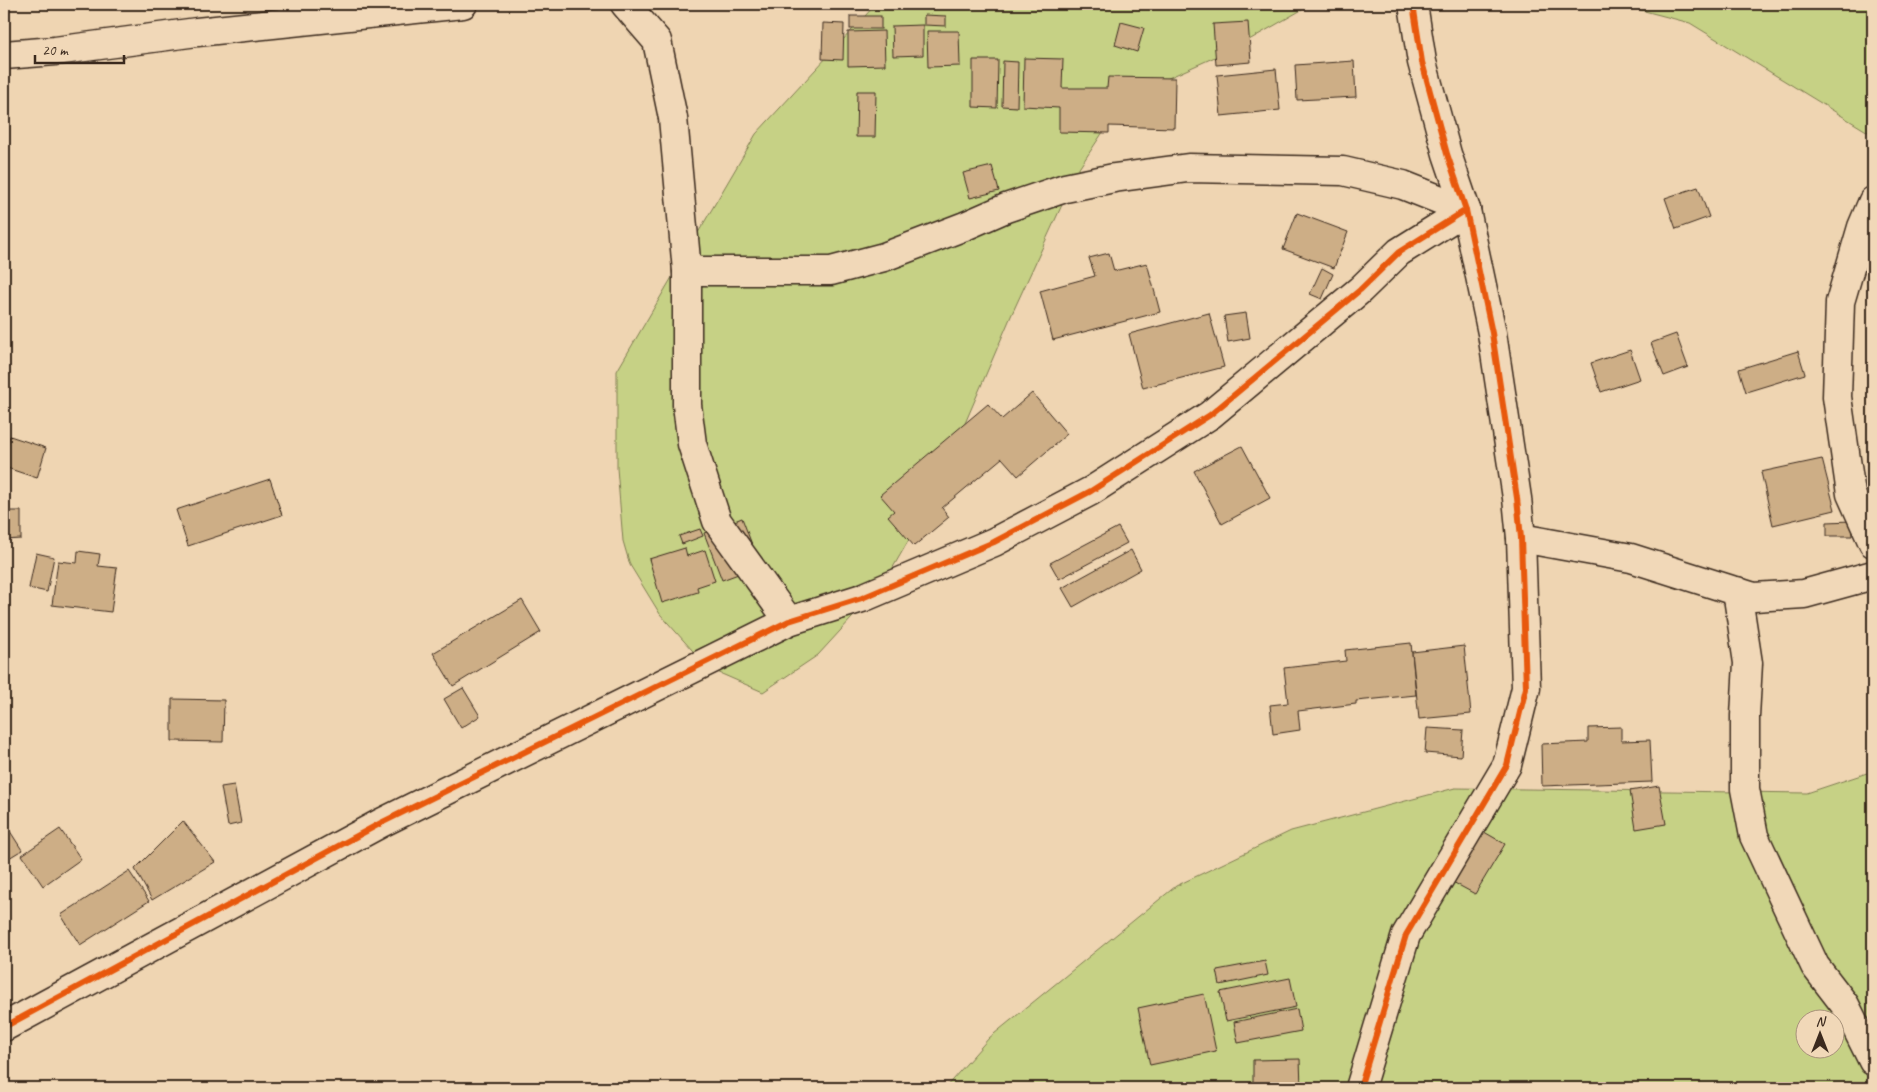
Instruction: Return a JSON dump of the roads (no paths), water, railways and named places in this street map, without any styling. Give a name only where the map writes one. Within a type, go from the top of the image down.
[{"type":"street","points":[[4,55],[55,51],[197,32],[463,4]]},
{"type":"street","points":[[625,4],[656,41],[673,118],[687,271],[687,405],[692,444],[718,521],[789,621]]},
{"type":"street","points":[[1360,1088],[1406,935],[1507,764],[1526,688],[1521,538],[1516,489],[1492,333],[1466,210],[1446,154],[1422,62],[1413,4]]},
{"type":"street","points":[[687,271],[831,271],[884,257],[1006,208],[1065,188],[1114,178],[1188,168],[1343,171],[1403,184],[1466,210]]},
{"type":"street","points":[[1873,201],[1862,227],[1840,302],[1837,397],[1851,494],[1873,543]]},
{"type":"street","points":[[4,1027],[382,823],[789,621],[862,598],[994,542],[1091,491],[1210,415],[1360,290],[1399,252],[1466,210]]},
{"type":"street","points":[[1521,538],[1631,558],[1754,597],[1804,594],[1873,575]]},
{"type":"street","points":[[1737,591],[1748,663],[1745,716],[1746,789],[1754,836],[1815,966],[1846,1005],[1873,1061]]}]
